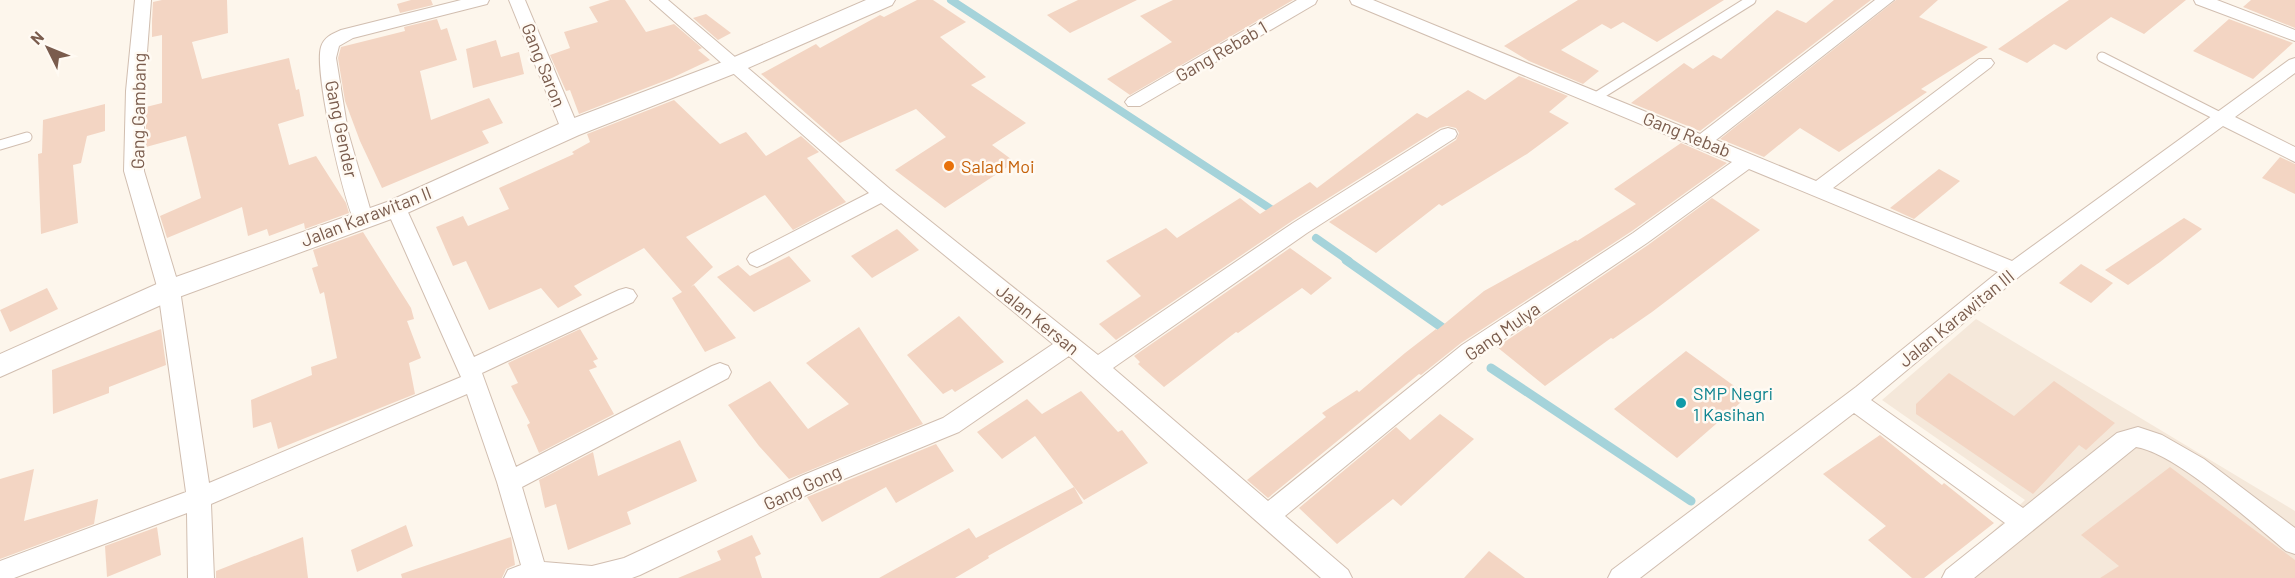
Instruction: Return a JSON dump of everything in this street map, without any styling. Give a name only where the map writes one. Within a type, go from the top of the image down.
[{"type":"street","name":"Gang Gambang","points":[[143,0],[135,91],[134,171],[169,290],[199,498],[201,578]]},
{"type":"street","name":"Gang Gender","points":[[363,219],[339,132],[327,58],[330,45],[334,40],[347,34],[481,0]]},
{"type":"street","name":"Gang Saron","points":[[518,0],[570,129]]},
{"type":"street","name":"Jalan Kersan","points":[[658,0],[883,194],[1070,344],[1339,578]]},
{"type":"street","name":"Jalan Karawitan II","points":[[0,366],[169,290],[396,208],[570,129],[733,66],[884,0]]},
{"type":"street","name":"Gang Rebab 1","points":[[1134,102],[1309,0]]},
{"type":"street","name":"Gang Rebab","points":[[1359,0],[2014,270]]},
{"type":"street","points":[[1703,141],[1750,103],[1801,68],[1886,0]]},
{"type":"street","points":[[2202,0],[2295,36]]},
{"type":"street","points":[[1818,189],[1985,63]]},
{"type":"street","name":"Jalan Karawitan III","points":[[1621,578],[1858,396],[2014,270],[2295,64]]},
{"type":"street","points":[[2222,118],[2295,154]]},
{"type":"street","points":[[1097,367],[1300,228],[1448,134]]},
{"type":"street","name":"Gang Mulya","points":[[1267,516],[1470,351],[1640,238],[1748,160]]},
{"type":"street","points":[[757,259],[883,194]]},
{"type":"street","points":[[396,208],[472,375],[509,482],[526,575]]},
{"type":"street","points":[[0,572],[199,498],[472,375],[626,296]]},
{"type":"street","name":"Gang Gong","points":[[526,575],[592,577],[608,575],[631,567],[819,479],[951,425],[1070,344]]},
{"type":"street","points":[[509,482],[720,372]]},
{"type":"street","points":[[1858,396],[2030,518]]},
{"type":"street","points":[[1955,578],[2124,440],[2136,437],[2150,440],[2180,455],[2295,543]]},
{"type":"lane","points":[[1596,97],[1751,0]]},
{"type":"lane","points":[[2102,57],[2222,118]]},
{"type":"lane","points":[[0,145],[27,137]]},
{"type":"shaded area","points":[[1976,319],[2295,511],[2295,578],[1945,578],[2025,500],[1882,400]]},
{"type":"building","points":[[227,0],[228,33],[192,42],[202,79],[289,58],[296,90],[299,89],[304,116],[278,124],[289,165],[316,156],[346,203],[349,213],[305,229],[304,223],[269,236],[267,229],[248,236],[242,207],[167,238],[160,216],[201,198],[186,136],[146,147],[146,107],[162,103],[162,35],[152,37],[152,21],[153,2]]},
{"type":"building","points":[[411,0],[431,0],[433,5],[400,13],[397,4]]},
{"type":"building","points":[[610,0],[625,0],[646,32],[674,24],[702,48],[698,50],[710,60],[672,78],[579,114],[570,90],[566,91],[550,55],[570,48],[564,32],[598,22],[589,7]]},
{"type":"building","points":[[917,0],[933,0],[966,22],[940,37],[986,77],[971,85],[1026,123],[992,145],[1015,162],[945,208],[895,170],[946,137],[916,109],[840,143],[761,74],[816,44],[820,48],[880,15],[884,17]]},
{"type":"building","points":[[1078,0],[1137,0],[1070,33],[1047,15]]},
{"type":"building","points":[[1173,0],[1293,0],[1130,95],[1107,79],[1172,42],[1140,16]]},
{"type":"building","points":[[1578,0],[1724,0],[1657,42],[1623,22],[1611,29],[1602,24],[1561,50],[1599,71],[1583,84],[1529,61],[1504,46]]},
{"type":"building","points":[[1834,0],[1871,0],[1700,131],[1631,103],[1684,63],[1693,69],[1713,55],[1721,59],[1777,10],[1806,23]]},
{"type":"building","points":[[1896,0],[1938,0],[1919,17],[1988,47],[1921,89],[1927,92],[1839,152],[1800,128],[1764,157],[1720,139]]},
{"type":"building","points":[[2069,0],[2186,0],[2144,34],[2111,17],[2066,50],[2054,44],[2027,63],[1998,49]]},
{"type":"building","points":[[2251,0],[2295,0],[2295,28],[2243,7]]},
{"type":"building","points":[[706,14],[731,33],[718,40],[693,18]]},
{"type":"building","points":[[437,19],[441,30],[447,28],[457,60],[420,71],[431,120],[489,98],[503,123],[482,131],[489,143],[382,188],[360,141],[345,101],[338,58],[341,47],[405,31],[404,27]]},
{"type":"building","points":[[2229,19],[2293,43],[2253,79],[2193,51]]},
{"type":"building","points":[[496,40],[501,57],[519,52],[524,74],[473,88],[466,49]]},
{"type":"building","points":[[1519,76],[1568,96],[1549,112],[1569,123],[1527,154],[1442,206],[1439,204],[1376,253],[1329,222],[1456,140],[1459,133],[1456,128],[1447,126],[1440,128],[1292,221],[1116,340],[1099,324],[1141,296],[1106,261],[1166,228],[1177,238],[1240,198],[1260,214],[1310,182],[1317,188],[1417,113],[1427,118],[1468,90],[1485,100]]},
{"type":"building","points":[[674,100],[720,144],[746,132],[766,156],[801,136],[819,152],[807,158],[846,202],[793,230],[765,195],[686,237],[713,267],[691,287],[694,285],[736,338],[705,352],[672,298],[682,292],[644,248],[574,286],[582,295],[558,308],[541,288],[489,310],[466,261],[453,266],[436,227],[463,216],[468,226],[509,209],[499,188],[574,154],[572,152],[590,142],[587,134]]},
{"type":"building","points":[[105,104],[105,131],[87,136],[81,163],[73,165],[78,223],[41,234],[38,154],[42,153],[43,120]]},
{"type":"building","points":[[1681,143],[1727,163],[1632,231],[1461,343],[1421,375],[1419,374],[1268,498],[1247,480],[1326,417],[1322,413],[1357,390],[1359,392],[1484,291],[1577,241],[1636,204],[1614,189]]},
{"type":"building","points":[[2280,157],[2295,164],[2295,194],[2262,178]]},
{"type":"building","points":[[1939,169],[1960,181],[1914,219],[1890,208]]},
{"type":"building","points":[[1712,198],[1760,230],[1652,312],[1613,339],[1611,338],[1545,386],[1497,347],[1648,245]]},
{"type":"building","points":[[2184,218],[2202,229],[2128,285],[2105,270]]},
{"type":"building","points":[[897,229],[919,250],[872,278],[851,256]]},
{"type":"building","points":[[363,232],[411,308],[414,319],[407,321],[421,358],[409,363],[415,394],[278,449],[271,422],[253,428],[251,400],[312,375],[311,367],[337,358],[324,292],[320,294],[312,268],[318,266],[313,250]]},
{"type":"building","points":[[1290,248],[1332,278],[1311,295],[1302,288],[1238,333],[1236,332],[1164,387],[1138,364],[1140,362],[1134,356]]},
{"type":"building","points":[[789,256],[811,281],[754,312],[717,277],[738,265],[750,276]]},
{"type":"building","points":[[2081,264],[2113,283],[2091,303],[2059,283]]},
{"type":"building","points":[[47,288],[58,309],[10,332],[0,310]]},
{"type":"building","points":[[959,316],[1004,362],[955,392],[952,389],[943,394],[907,355]]},
{"type":"building","points":[[859,327],[923,424],[789,479],[759,446],[728,405],[770,381],[808,429],[849,404],[806,363]]},
{"type":"building","points":[[161,329],[166,365],[109,387],[109,393],[53,414],[52,370]]},
{"type":"building","points":[[580,329],[598,359],[593,361],[597,367],[589,370],[614,414],[539,453],[527,425],[530,423],[511,386],[518,383],[508,363]]},
{"type":"building","name":"SMP Negri 1 Kasihan","points":[[1686,351],[1748,396],[1677,458],[1614,409]]},
{"type":"building","points":[[1949,373],[2014,416],[2054,381],[2115,423],[2086,450],[2079,445],[2033,494],[1916,414],[1916,404]]},
{"type":"building","points":[[1081,391],[1118,432],[1122,430],[1148,463],[1084,500],[1035,436],[1002,459],[977,432],[1027,399],[1042,414]]},
{"type":"building","points":[[1440,414],[1474,439],[1401,506],[1393,499],[1337,544],[1299,508],[1396,427],[1410,440]]},
{"type":"building","points":[[1880,435],[1994,523],[1924,578],[1912,578],[1868,540],[1886,526],[1823,474]]},
{"type":"building","points":[[680,440],[697,481],[627,512],[631,524],[568,550],[556,504],[545,508],[539,480],[593,452],[598,476]]},
{"type":"building","points":[[936,444],[954,471],[896,503],[886,487],[822,522],[807,497]]},
{"type":"building","points":[[2170,467],[2295,560],[2295,578],[2100,578],[2119,566],[2081,535]]},
{"type":"building","points":[[34,469],[24,521],[98,499],[94,524],[0,559],[0,479]]},
{"type":"building","points":[[1074,487],[1083,503],[988,556],[989,558],[955,578],[879,578],[969,528],[976,538]]},
{"type":"building","points":[[406,525],[413,546],[357,572],[351,550]]},
{"type":"building","points":[[157,527],[161,555],[107,577],[105,546]]},
{"type":"building","points":[[752,535],[761,554],[755,557],[762,578],[678,578],[721,560],[717,551]]},
{"type":"building","points":[[303,537],[308,578],[216,578],[216,571]]},
{"type":"building","points":[[511,537],[515,565],[506,569],[502,578],[402,578],[401,574]]},
{"type":"building","points":[[1489,551],[1525,578],[1464,578]]},
{"type":"waterway","points":[[951,0],[1277,213]]},
{"type":"waterway","points":[[1316,238],[1349,261]]},
{"type":"waterway","points":[[1346,260],[1450,333]]},
{"type":"waterway","points":[[1491,368],[1691,501]]},
{"type":"place","name":"Salad Moi","points":[[949,166]]},
{"type":"place","name":"SMP Negri 1 Kasihan","points":[[1681,403]]}]
